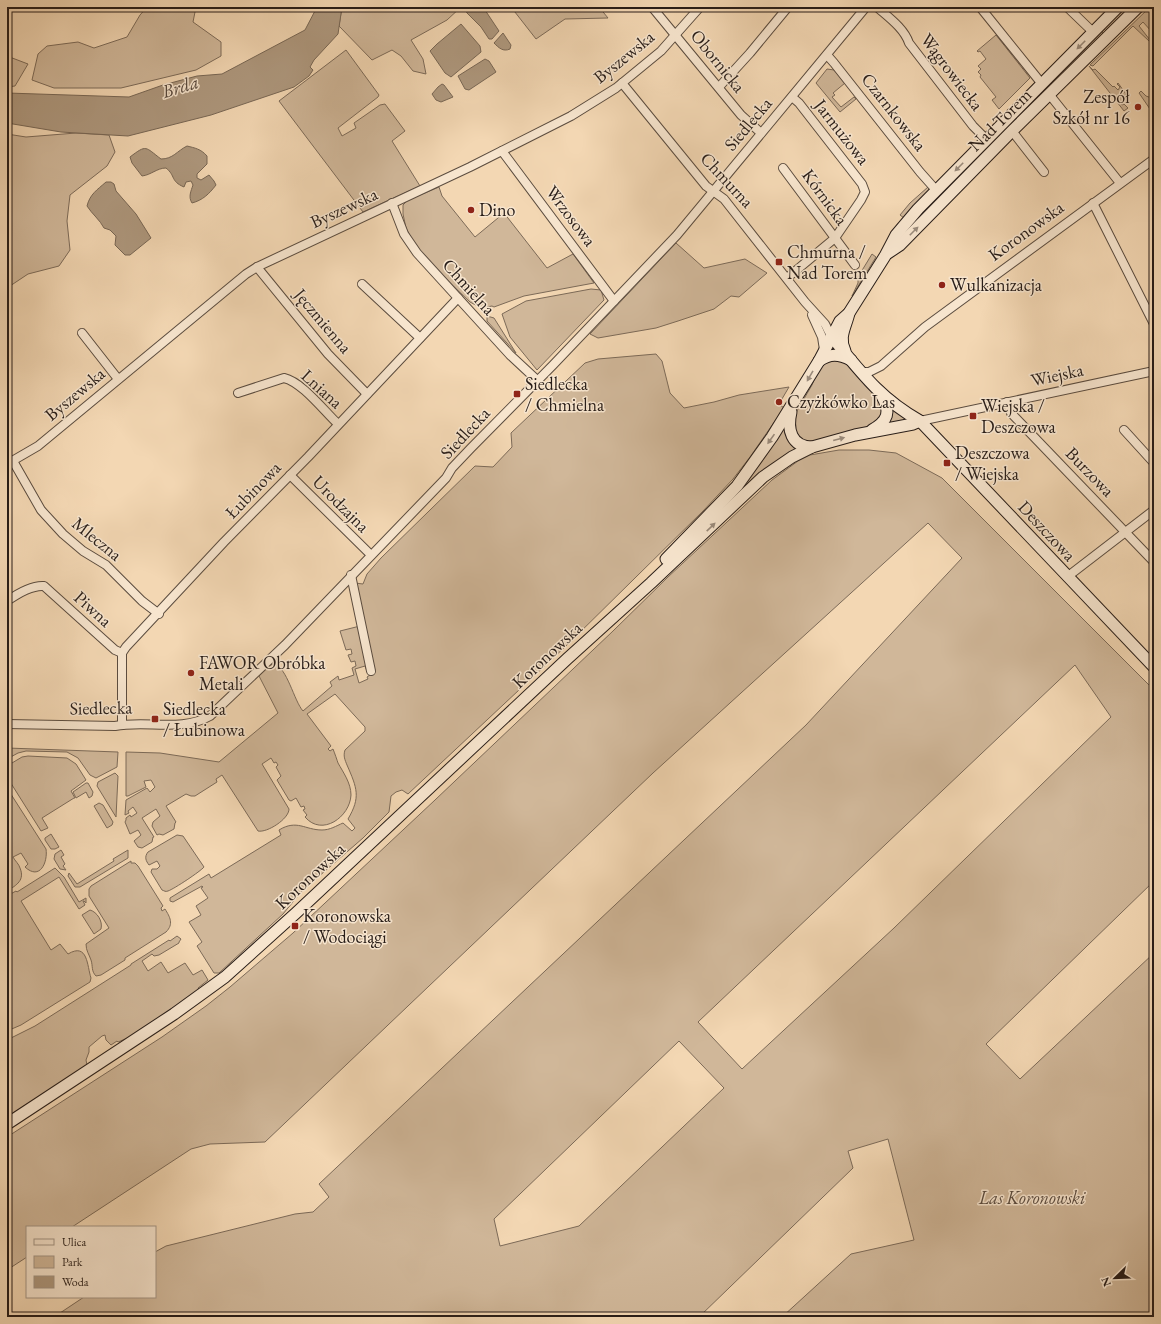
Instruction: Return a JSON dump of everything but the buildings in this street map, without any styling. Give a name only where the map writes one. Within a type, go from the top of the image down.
[{"type":"main road","name":"Nad Torem","points":[[832,336],[840,321],[849,313],[896,235],[918,209],[1118,7]]},
{"type":"main road","name":"Nad Torem","points":[[884,256],[900,245],[1049,94],[1138,7]]},
{"type":"main road","name":"Nad Torem","points":[[849,313],[847,326],[841,339],[843,347],[849,357]]},
{"type":"main road","name":"Koronowska","points":[[610,619],[737,486],[792,406],[832,336]]},
{"type":"main road","name":"Chmurna","points":[[832,336],[849,357]]},
{"type":"main road","points":[[818,361],[833,355],[849,357]]},
{"type":"main road","name":"Deszczowa","points":[[849,357],[882,396],[899,409],[920,421],[1154,667]]},
{"type":"main road","points":[[866,433],[881,425],[886,418],[887,405],[882,396]]},
{"type":"main road","points":[[792,406],[790,419],[791,434],[799,444],[812,447]]},
{"type":"main road","name":"Koronowska","points":[[7,1124],[174,1014],[225,977],[296,913],[764,477],[792,458],[812,447],[838,439],[913,424],[920,421]]},
{"type":"street","name":"Obornicka","points":[[652,7],[676,34],[741,115],[761,133]]},
{"type":"street","name":"Byszewska","points":[[10,462],[38,446],[246,274],[257,267],[502,151],[571,116],[622,83],[661,51],[700,7]]},
{"type":"street","points":[[719,87],[750,53],[788,7]]},
{"type":"street","name":"Siedlecka","points":[[7,724],[115,726],[185,724],[210,716],[277,652],[446,478],[452,468],[538,381],[677,235],[866,7]]},
{"type":"street","name":"Wągrowiecka","points":[[877,7],[893,20],[972,126],[986,139]]},
{"type":"street","points":[[980,7],[1042,84]]},
{"type":"street","points":[[1067,7],[1093,32]]},
{"type":"street","name":"Czarnkowska","points":[[826,55],[936,190]]},
{"type":"street","name":"Chmurna","points":[[622,83],[706,186],[724,199],[805,302],[825,324],[832,336]]},
{"type":"street","points":[[1049,94],[1120,183]]},
{"type":"street","name":"Jarmużowa","points":[[792,97],[804,109],[864,189],[872,194]]},
{"type":"street","points":[[1012,131],[1044,172]]},
{"type":"street","name":"Wrzosowa","points":[[502,151],[614,301]]},
{"type":"street","name":"Koronowska","points":[[861,372],[869,372],[884,364],[925,326],[1154,159]]},
{"type":"street","name":"Kórnicka","points":[[783,168],[855,264]]},
{"type":"street","name":"Jarmużowa","points":[[786,278],[835,238],[861,200],[865,192],[864,189]]},
{"type":"street","name":"Chmielna","points":[[392,203],[398,221],[408,241],[417,253],[510,355],[538,381]]},
{"type":"street","points":[[1093,203],[1154,324]]},
{"type":"street","name":"Jęczmienna","points":[[257,267],[328,354],[367,394]]},
{"type":"street","points":[[362,284],[420,338]]},
{"type":"street","name":"Łubinowa","points":[[122,653],[224,542],[290,475],[458,298]]},
{"type":"street","name":"Chmurna","points":[[805,302],[819,328],[824,350]]},
{"type":"street","points":[[82,333],[118,379]]},
{"type":"street","name":"Wiejska","points":[[920,421],[1154,371]]},
{"type":"street","name":"Lniana","points":[[238,393],[284,378],[291,379],[338,424]]},
{"type":"street","name":"Burzowa","points":[[1007,402],[1011,413],[1154,562]]},
{"type":"street","points":[[1124,430],[1154,463]]},
{"type":"street","name":"Mleczna","points":[[10,462],[41,510],[63,534],[83,551],[106,565],[142,601],[159,614]]},
{"type":"street","name":"Urodzajna","points":[[290,475],[371,555]]},
{"type":"street","points":[[1067,577],[1154,510]]},
{"type":"street","points":[[351,575],[371,671]]},
{"type":"street","name":"Piwna","points":[[7,601],[34,587],[44,586],[115,650],[122,653]]},
{"type":"street","points":[[122,653],[122,725]]},
{"type":"green space","points":[[147,7],[196,7],[193,22],[221,42],[221,56],[196,70],[121,88],[54,88],[32,80],[38,54],[47,46],[78,42],[94,48],[127,37],[140,15]]},
{"type":"green space","points":[[342,7],[461,7],[447,20],[411,40],[423,59],[426,74],[413,71],[401,56],[392,50],[372,60],[339,26]]},
{"type":"green space","points":[[511,7],[599,7],[608,18],[565,19],[536,39]]},
{"type":"green space","points":[[1123,7],[1130,7],[1107,32],[1104,29],[1102,32],[1104,35],[1052,85],[1050,81]]},
{"type":"green space","points":[[1150,7],[1154,7],[1154,31],[1152,32],[1143,22],[1139,26],[1150,40],[1149,41],[1133,26],[1093,66],[1090,65]]},
{"type":"green space","points":[[996,35],[1030,78],[999,109],[992,100],[996,97],[980,77],[981,75],[978,72],[981,69],[978,66],[986,59],[980,51],[977,51]]},
{"type":"green space","points":[[346,50],[379,95],[338,128],[342,136],[356,128],[354,123],[380,105],[385,104],[405,131],[392,141],[420,186],[363,212],[279,101]]},
{"type":"green space","points":[[7,56],[28,64],[15,86],[7,87]]},
{"type":"green space","points":[[1089,66],[1093,70],[1095,69],[1118,90],[1120,87],[1117,84],[1118,83],[1126,94],[1123,97],[1123,102],[1121,104],[1124,104],[1128,108],[1124,111]]},
{"type":"green space","points":[[827,69],[834,70],[845,83],[833,93],[835,95],[832,97],[841,107],[854,97],[856,99],[840,112],[816,83]]},
{"type":"green space","points":[[1046,85],[1047,87],[1039,95],[1041,97],[893,244],[911,222]]},
{"type":"green space","points":[[1141,91],[1146,96],[1154,99],[1154,110],[1152,112],[1139,93]]},
{"type":"green space","points":[[76,133],[109,135],[115,152],[107,166],[70,195],[67,221],[70,250],[59,266],[28,274],[7,288],[7,134],[26,137]]},
{"type":"green space","points":[[439,187],[442,196],[475,237],[504,213],[547,268],[573,254],[594,283],[524,296],[494,307],[481,308],[470,302],[423,257],[406,228],[403,205],[408,200]]},
{"type":"green space","points":[[928,187],[930,190],[904,218],[900,215],[910,203]]},
{"type":"green space","points":[[676,243],[704,268],[745,259],[767,273],[739,297],[731,296],[714,309],[656,328],[598,338],[590,334]]},
{"type":"green space","points":[[872,254],[876,257],[852,296],[858,283],[858,277]]},
{"type":"green space","points":[[591,289],[601,290],[604,300],[537,370],[510,337],[502,314],[526,301]]},
{"type":"green space","points":[[487,316],[494,318],[516,353],[487,321]]},
{"type":"green space","points":[[656,354],[662,361],[670,393],[684,408],[739,395],[789,387],[779,404],[784,408],[733,479],[703,511],[567,645],[408,794],[402,790],[391,796],[389,812],[363,838],[302,891],[283,914],[219,973],[214,973],[197,946],[202,942],[189,922],[201,915],[196,906],[208,898],[201,888],[203,887],[202,886],[173,902],[170,901],[170,898],[209,874],[211,878],[281,835],[279,830],[285,827],[296,825],[316,830],[325,830],[343,823],[352,831],[355,828],[348,819],[355,805],[356,792],[345,760],[344,752],[365,731],[365,727],[335,694],[307,714],[331,746],[328,749],[330,751],[333,749],[338,763],[350,786],[351,795],[346,811],[334,822],[327,825],[319,825],[312,823],[305,817],[307,815],[303,810],[305,809],[304,806],[301,807],[296,798],[291,801],[289,800],[277,780],[281,776],[276,767],[278,765],[276,762],[274,763],[271,758],[262,764],[289,809],[282,821],[272,828],[258,831],[222,775],[216,779],[217,782],[195,796],[186,794],[166,806],[176,822],[174,829],[163,835],[157,835],[152,826],[153,822],[160,816],[156,809],[142,818],[154,837],[152,842],[142,848],[138,847],[134,841],[141,835],[138,830],[130,834],[125,822],[126,818],[130,815],[131,817],[137,813],[133,807],[128,811],[129,813],[125,815],[126,800],[147,788],[150,792],[155,787],[151,780],[144,781],[146,787],[126,796],[126,752],[160,753],[219,762],[278,713],[259,676],[270,665],[274,664],[279,666],[283,671],[303,711],[332,686],[330,682],[338,676],[339,680],[354,675],[352,668],[356,666],[355,661],[351,662],[348,655],[352,654],[351,649],[346,650],[340,631],[360,626],[370,671],[368,674],[365,666],[355,669],[359,683],[368,679],[367,677],[373,673],[355,583],[363,584],[367,574],[381,558],[475,466],[493,467],[512,447],[511,433],[585,363],[598,359]]},
{"type":"green space","points":[[844,360],[879,396],[885,409],[876,425],[807,444],[794,433],[794,416],[812,385],[818,370],[825,361]]},
{"type":"green space","points":[[892,408],[910,419],[885,425]]},
{"type":"green space","points":[[784,426],[801,448],[693,537]]},
{"type":"green space","name":"Las Koronowski","points":[[839,450],[869,450],[896,453],[942,478],[1154,690],[1154,881],[986,1044],[1020,1079],[1154,953],[1154,1317],[782,1317],[851,1254],[914,1240],[888,1139],[848,1151],[853,1168],[699,1317],[54,1317],[82,1298],[156,1298],[156,1251],[166,1246],[295,1214],[313,1212],[329,1197],[319,1184],[806,725],[962,558],[928,523],[653,773],[265,1142],[210,1144],[191,1149],[74,1226],[26,1226],[26,1258],[7,1270],[7,1137],[162,1037],[230,987],[293,933],[772,480],[798,461],[810,455]],"holes":[[[1075,665],[1111,717],[894,928],[742,1069],[698,1022]],[[679,1041],[724,1088],[579,1226],[500,1246],[494,1219]]]},
{"type":"green space","points":[[7,748],[118,752],[117,767],[96,778],[90,775],[78,758],[67,752],[26,751],[18,753],[7,759]]},
{"type":"green space","points":[[22,757],[67,758],[76,764],[86,780],[71,791],[75,798],[42,818],[48,828],[41,831],[7,777],[7,766]]},
{"type":"green space","points":[[115,773],[118,776],[116,817],[97,786],[98,782]]},
{"type":"green space","points":[[88,783],[93,792],[92,796],[89,798],[86,792],[76,798],[73,792]]},
{"type":"green space","points":[[7,788],[46,849],[46,859],[42,868],[35,872],[30,871],[25,867],[28,864],[21,853],[13,857],[21,872],[21,879],[7,891]]},
{"type":"green space","points":[[99,803],[103,805],[113,822],[112,825],[107,828],[94,806]]},
{"type":"green space","points":[[51,834],[59,847],[55,849],[51,849],[45,840],[45,838]]},
{"type":"green space","points":[[177,835],[183,836],[204,867],[181,884],[171,890],[166,891],[162,890],[151,872],[152,869],[157,869],[160,866],[157,861],[149,865],[146,860],[146,856],[148,852]]},
{"type":"green space","points":[[61,850],[64,855],[61,857],[65,864],[63,866],[66,870],[60,869],[54,859],[55,854]]},
{"type":"green space","points":[[128,850],[128,858],[80,887],[75,887],[68,876],[69,873],[77,884],[114,861],[113,859]]},
{"type":"green space","points":[[131,861],[131,863],[135,863],[138,866],[163,906],[161,908],[162,911],[165,909],[167,912],[171,923],[166,932],[125,958],[125,960],[101,975],[96,976],[94,974],[86,944],[109,928],[89,896],[89,889],[91,886]]},
{"type":"green space","points":[[55,868],[64,877],[79,902],[86,898],[86,903],[83,901],[85,905],[79,909],[59,877],[21,901],[51,950],[60,944],[68,954],[75,951],[83,953],[86,957],[91,978],[90,982],[21,1025],[7,1031],[7,896],[16,891],[17,892]]},
{"type":"green space","points":[[90,910],[97,915],[101,923],[101,929],[94,934],[82,915]]},
{"type":"green space","points":[[177,936],[181,939],[179,943],[159,955],[154,956],[152,954],[142,961],[148,971],[161,962],[168,973],[185,963],[193,975],[202,970],[208,980],[198,988],[200,991],[130,1037],[118,1042],[117,1041],[111,1045],[106,1040],[105,1035],[102,1036],[89,1047],[86,1060],[87,1065],[7,1117],[7,1040],[35,1026]]},
{"type":"water","name":"Brda","points":[[317,7],[342,7],[338,34],[314,60],[310,67],[313,70],[309,76],[294,87],[211,115],[128,136],[61,132],[7,123],[7,93],[129,97],[163,85],[197,76],[222,74],[305,30]]},
{"type":"water","points":[[464,7],[483,7],[499,31],[492,39],[489,39],[481,27],[467,13]]},
{"type":"water","points":[[461,24],[480,46],[481,52],[451,77],[445,73],[430,51]]},
{"type":"water","points":[[503,33],[511,45],[510,49],[508,50],[499,48],[494,43]]},
{"type":"water","points":[[485,59],[489,61],[496,72],[469,90],[465,89],[458,76]]},
{"type":"water","points":[[442,84],[453,97],[441,102],[436,100],[432,94]]},
{"type":"water","points":[[187,146],[200,150],[207,156],[207,164],[197,174],[197,178],[201,180],[209,175],[216,185],[206,196],[192,203],[190,196],[193,185],[191,181],[186,182],[184,187],[180,185],[166,168],[142,176],[132,163],[130,157],[140,150],[146,149],[161,159],[165,159]]},
{"type":"water","points":[[106,182],[111,182],[114,184],[116,191],[136,214],[151,238],[130,255],[125,255],[115,245],[116,236],[110,230],[104,228],[87,206],[92,195]]},
{"type":"place","name":"Zespół Szkół nr 16","points":[[1138,107]]},
{"type":"place","name":"Dino","points":[[471,210]]},
{"type":"place","name":"Chmurna / Nad Torem","points":[[779,262]]},
{"type":"place","name":"Wulkanizacja","points":[[942,285]]},
{"type":"place","name":"Siedlecka / Chmielna","points":[[517,394]]},
{"type":"place","name":"Czyżkówko Las","points":[[779,402]]},
{"type":"place","name":"Wiejska / Deszczowa","points":[[973,416]]},
{"type":"place","name":"Deszczowa / Wiejska","points":[[947,463]]},
{"type":"place","name":"FAWOR Obróbka Metali","points":[[191,673]]},
{"type":"place","name":"Siedlecka / Łubinowa","points":[[155,719]]},
{"type":"place","name":"Koronowska / Wodociągi","points":[[295,926]]}]
